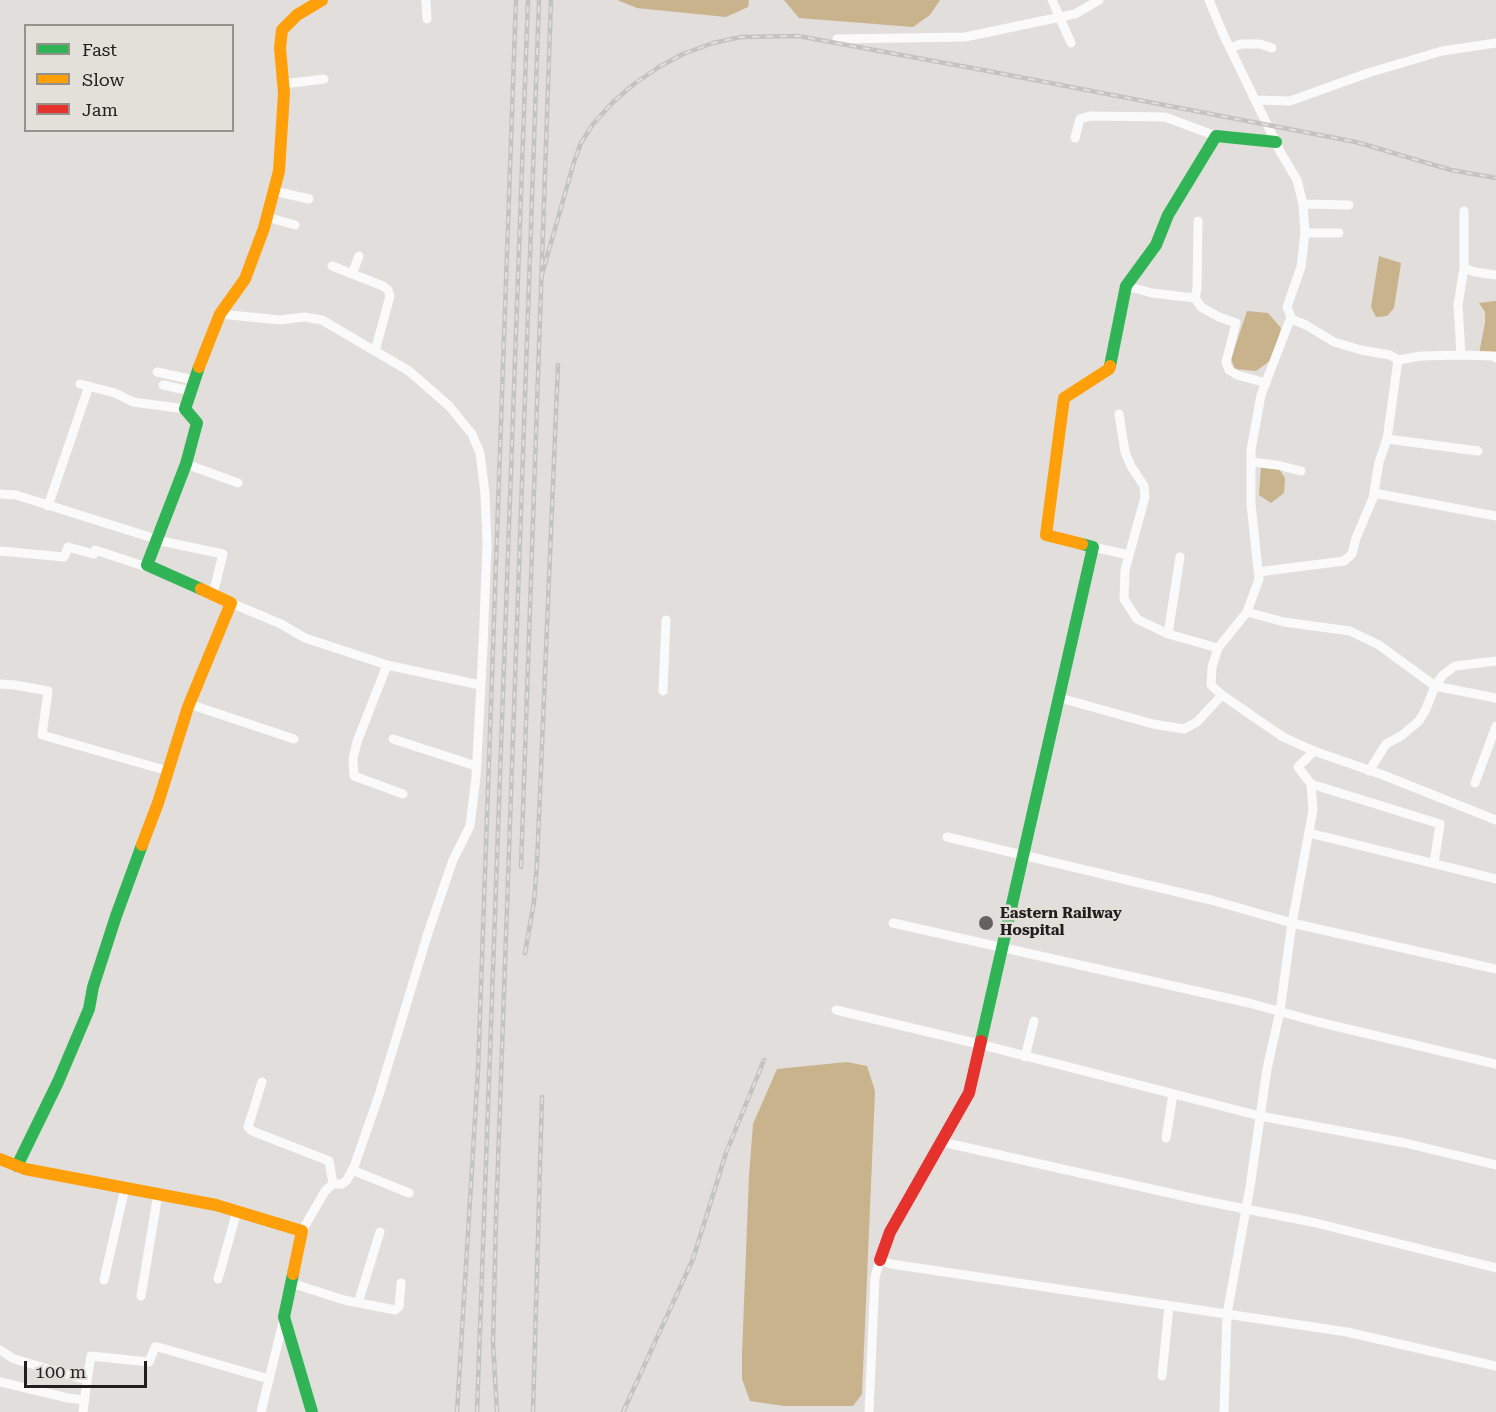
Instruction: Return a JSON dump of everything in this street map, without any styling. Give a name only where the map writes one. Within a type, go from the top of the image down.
[{"type":"street","points":[[185,409],[220,314],[245,279],[274,191],[279,171],[283,84],[280,48],[282,30],[297,15],[322,0]]},
{"type":"street","points":[[426,0],[427,19]]},
{"type":"street","points":[[1052,0],[1071,43]]},
{"type":"street","points":[[837,39],[965,37],[1075,14],[1099,0]]},
{"type":"street","points":[[1209,0],[1230,48],[1297,180],[1303,204],[1305,233],[1301,267],[1287,307],[1292,317],[1261,395],[1251,450],[1251,504],[1259,579],[1247,612],[1218,648],[1212,667],[1211,685],[1283,737],[1496,820]]},
{"type":"street","points":[[1256,100],[1290,101],[1368,73],[1442,51],[1496,43]]},
{"type":"street","points":[[1230,48],[1241,44],[1260,44],[1272,48]]},
{"type":"street","points":[[283,84],[324,79]]},
{"type":"street","points":[[1075,138],[1080,118],[1090,116],[1165,117],[1216,136],[1276,142]]},
{"type":"street","points":[[1129,555],[1046,535],[1064,398],[1109,369],[1126,286],[1155,245],[1168,215],[1216,136]]},
{"type":"street","points":[[274,191],[309,200]]},
{"type":"street","points":[[1303,204],[1349,205]]},
{"type":"street","points":[[1461,355],[1458,305],[1464,268],[1464,211]]},
{"type":"street","points":[[267,217],[295,225]]},
{"type":"street","points":[[1195,298],[1198,221]]},
{"type":"street","points":[[1305,233],[1339,233]]},
{"type":"street","points":[[352,273],[359,256]]},
{"type":"street","points":[[332,266],[388,290],[390,296],[375,351]]},
{"type":"street","points":[[1464,268],[1496,275]]},
{"type":"street","points":[[1126,286],[1152,293],[1195,298],[1201,306],[1219,317],[1236,323],[1226,362],[1229,370],[1237,375],[1266,383]]},
{"type":"street","points":[[220,314],[280,320],[304,317],[322,320],[409,371],[449,406],[472,434],[480,453],[485,494],[487,545],[476,766],[470,826],[453,860],[435,912],[379,1095],[352,1170],[342,1184],[333,1184],[325,1191],[302,1231],[261,1412]]},
{"type":"street","points":[[1291,319],[1334,342],[1390,355],[1398,360],[1421,356],[1461,355],[1494,356],[1496,358]]},
{"type":"street","points":[[1258,572],[1344,561],[1352,554],[1374,493],[1379,462],[1387,439],[1398,360]]},
{"type":"street","points":[[157,372],[193,386]]},
{"type":"street","points":[[48,506],[84,385],[115,393],[133,402],[185,409],[197,423],[186,464],[147,565],[153,569]]},
{"type":"street","points":[[163,385],[193,386]]},
{"type":"street","points":[[1119,414],[1125,452],[1144,486],[1145,497],[1125,570],[1124,598],[1137,619],[1168,634],[1218,648]]},
{"type":"street","points":[[1387,439],[1478,451]]},
{"type":"street","points":[[1251,462],[1301,471]]},
{"type":"street","points":[[186,464],[238,483]]},
{"type":"street","points":[[1374,493],[1496,516]]},
{"type":"street","points":[[0,494],[16,495],[156,540],[223,554],[213,594]]},
{"type":"street","points":[[0,550],[64,557],[68,547],[94,554],[95,550],[153,569],[213,594],[281,624],[305,638],[387,664],[480,685]]},
{"type":"street","points":[[869,1412],[875,1277],[890,1232],[969,1093],[1093,547]]},
{"type":"street","points":[[1168,634],[1180,557]]},
{"type":"street","points":[[17,1166],[58,1082],[89,1009],[93,987],[116,916],[168,771],[189,704],[231,603]]},
{"type":"street","points":[[1247,612],[1284,622],[1350,631],[1379,645],[1435,686],[1496,698]]},
{"type":"street","points":[[663,691],[666,620]]},
{"type":"street","points":[[1369,771],[1386,744],[1401,736],[1419,721],[1435,686],[1443,675],[1455,666],[1496,661]]},
{"type":"street","points":[[387,664],[357,742],[353,759],[354,776],[403,795]]},
{"type":"street","points":[[0,684],[48,691],[42,735],[168,771]]},
{"type":"street","points":[[1060,698],[1154,724],[1184,729],[1197,722],[1222,694]]},
{"type":"street","points":[[189,704],[294,739]]},
{"type":"street","points":[[1475,783],[1496,726]]},
{"type":"street","points":[[393,739],[476,766]]},
{"type":"street","points":[[1224,1412],[1227,1314],[1313,810],[1311,784],[1298,766],[1314,751]]},
{"type":"street","points":[[1311,784],[1440,824],[1434,863]]},
{"type":"street","points":[[1309,834],[1496,879]]},
{"type":"street","points":[[947,837],[1211,900],[1292,923],[1496,969]]},
{"type":"street","points":[[893,923],[1280,1011],[1496,1064]]},
{"type":"street","points":[[836,1010],[1260,1116],[1405,1143],[1496,1165]]},
{"type":"street","points":[[1024,1057],[1034,1021]]},
{"type":"street","points":[[261,1082],[248,1123],[249,1129],[326,1159],[330,1163],[333,1184]]},
{"type":"street","points":[[1166,1138],[1173,1094]]},
{"type":"street","points":[[942,1142],[1205,1201],[1312,1222],[1496,1268]]},
{"type":"street","points":[[0,1160],[17,1166],[216,1205],[302,1231]]},
{"type":"street","points":[[352,1170],[409,1193]]},
{"type":"street","points":[[104,1280],[125,1188]]},
{"type":"street","points":[[141,1296],[158,1194]]},
{"type":"street","points":[[218,1279],[237,1211]]},
{"type":"street","points":[[358,1303],[380,1232]]},
{"type":"street","points":[[880,1260],[891,1264],[1347,1332],[1496,1366]]},
{"type":"street","points":[[291,1283],[358,1303],[397,1310],[401,1283]]},
{"type":"street","points":[[1162,1376],[1169,1305]]},
{"type":"street","points":[[284,1317],[312,1412]]},
{"type":"street","points":[[83,1412],[91,1356],[149,1362],[155,1347],[158,1347],[269,1379]]},
{"type":"street","points":[[0,1350],[14,1359],[87,1380]]},
{"type":"street","points":[[0,1382],[84,1400]]},
{"type":"shaded area","points":[[617,0],[749,0],[748,7],[726,17],[637,8]]},
{"type":"shaded area","points":[[784,0],[940,0],[930,15],[913,27],[799,18]]},
{"type":"shaded area","points":[[1379,256],[1401,263],[1394,308],[1387,316],[1376,317],[1371,307]]},
{"type":"shaded area","points":[[1496,301],[1496,357],[1479,354],[1485,312],[1479,303]]},
{"type":"shaded area","points":[[1247,311],[1268,313],[1281,328],[1274,358],[1256,371],[1235,369],[1231,359]]},
{"type":"shaded area","points":[[1261,466],[1279,469],[1285,478],[1284,493],[1271,503],[1259,495]]},
{"type":"shaded area","points":[[847,1062],[867,1066],[875,1091],[862,1394],[853,1406],[784,1406],[750,1401],[742,1379],[742,1354],[753,1124],[777,1069]]},
{"type":"railway","points":[[457,1412],[478,1070],[516,0]]},
{"type":"railway","points":[[477,1412],[528,0]]},
{"type":"railway","points":[[497,1412],[493,1343],[496,1219],[539,0]]},
{"type":"railway","points":[[521,867],[551,0]]},
{"type":"railway","points":[[541,278],[574,162],[581,143],[593,124],[613,102],[659,67],[683,54],[713,43],[741,37],[798,36],[988,71],[1356,142],[1451,170],[1496,178]]},
{"type":"railway","points":[[525,953],[534,902],[537,864],[558,365]]},
{"type":"railway","points":[[623,1412],[693,1259],[726,1153],[764,1060]]},
{"type":"railway","points":[[533,1412],[542,1097]]},
{"type":"traffic: fast","points":[[1110,366],[1126,286],[1156,245],[1168,215],[1216,136],[1276,142]]},
{"type":"traffic: fast","points":[[199,367],[185,409],[197,423],[186,464],[147,565],[201,589]]},
{"type":"traffic: fast","points":[[981,1041],[1093,547],[1082,544]]},
{"type":"traffic: fast","points":[[17,1166],[58,1082],[89,1009],[93,987],[142,845]]},
{"type":"traffic: fast","points":[[293,1274],[284,1317],[312,1412]]},
{"type":"traffic: slow","points":[[199,367],[220,314],[245,279],[264,228],[279,171],[284,93],[280,48],[282,30],[297,15],[322,0]]},
{"type":"traffic: slow","points":[[1082,544],[1046,535],[1064,398],[1109,369],[1110,366]]},
{"type":"traffic: slow","points":[[142,845],[158,803],[188,707],[231,603],[201,589]]},
{"type":"traffic: slow","points":[[0,1159],[25,1169],[216,1205],[302,1231],[293,1274]]},
{"type":"traffic: jam","points":[[880,1260],[890,1232],[969,1093],[981,1041]]},
{"type":"place","name":"Eastern Railway Hospital","points":[[986,923]]}]
